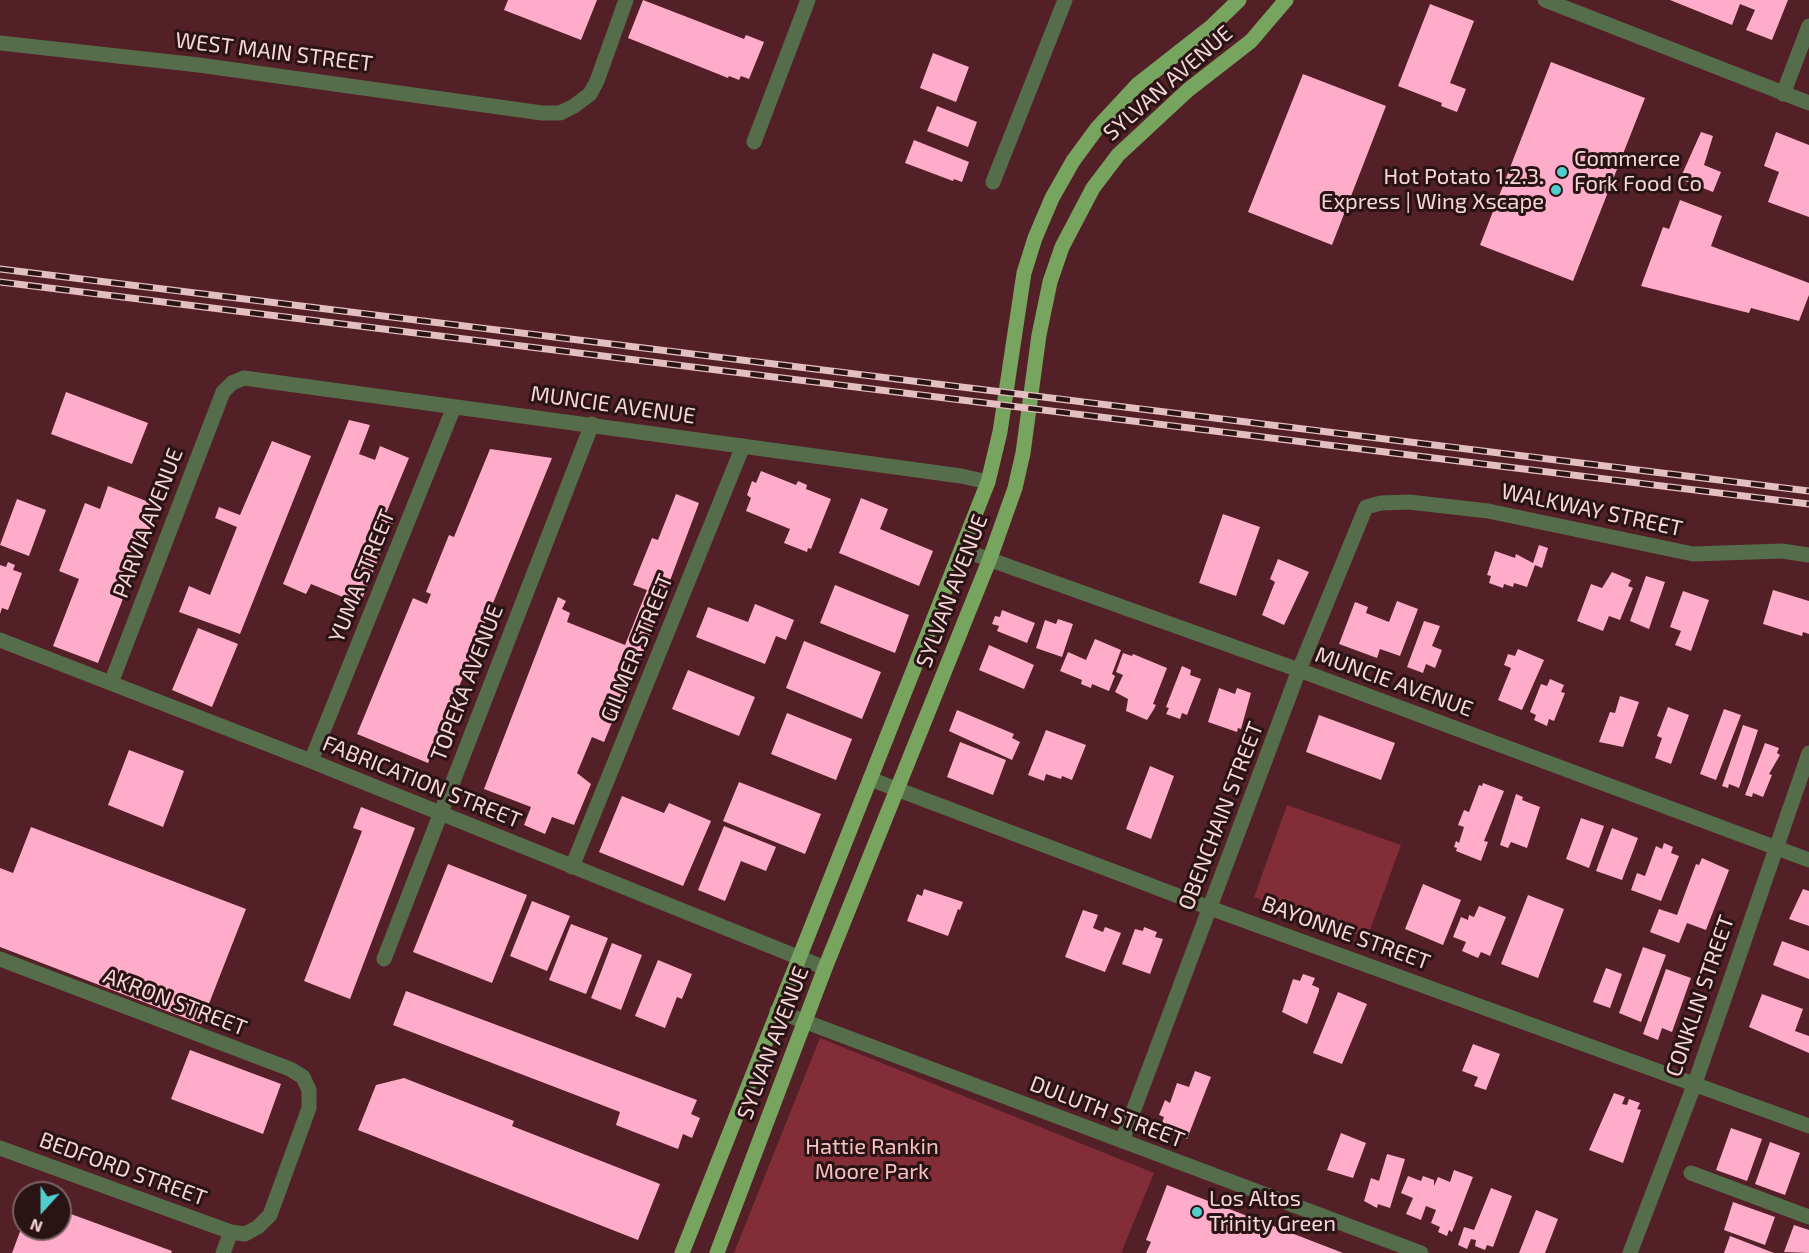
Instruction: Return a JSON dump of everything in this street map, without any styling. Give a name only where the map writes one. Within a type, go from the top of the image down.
[{"type":"main road","name":"SYLVAN AVENUE","points":[[682,1253],[798,957],[963,550],[988,482],[1000,432],[1024,273],[1035,238],[1052,198],[1073,160],[1098,127],[1129,93],[1212,27],[1239,0]]},
{"type":"main road","name":"SYLVAN AVENUE","points":[[717,1253],[825,968],[900,789],[1015,488],[1023,453],[1039,335],[1050,282],[1062,247],[1093,188],[1118,155],[1188,90],[1251,41],[1286,0]]},
{"type":"street","name":"WEST MAIN STREET","points":[[0,43],[350,84],[542,113],[560,113],[590,94],[597,81],[626,0]]},
{"type":"street","points":[[754,142],[808,0]]},
{"type":"street","points":[[993,182],[1065,0]]},
{"type":"street","points":[[1545,0],[1562,3],[1809,103]]},
{"type":"street","points":[[1783,94],[1809,26]]},
{"type":"street","name":"MUNCIE AVENUE","points":[[232,382],[244,378],[454,408],[592,424],[972,477],[988,482]]},
{"type":"street","name":"PARVIA AVENUE","points":[[111,683],[223,392],[232,382]]},
{"type":"street","name":"YUMA STREET","points":[[311,762],[454,408]]},
{"type":"street","name":"TOPEKA AVENUE","points":[[384,959],[592,424]]},
{"type":"street","name":"GILMER STREET","points":[[572,867],[742,446]]},
{"type":"street","name":"WALKWAY STREET","points":[[1366,507],[1381,503],[1409,502],[1488,511],[1693,554],[1782,551],[1809,555]]},
{"type":"street","name":"OBENCHAIN STREET","points":[[1122,1141],[1299,670],[1366,507]]},
{"type":"street","name":"MUNCIE AVENUE","points":[[963,550],[1299,670],[1809,860]]},
{"type":"street","name":"FABRICATION STREET","points":[[0,640],[825,968]]},
{"type":"street","name":"CONKLIN STREET","points":[[1630,1253],[1695,1083],[1774,848],[1809,753]]},
{"type":"street","name":"BAYONNE STREET","points":[[870,779],[1210,908],[1809,1126]]},
{"type":"street","name":"AKRON STREET","points":[[0,959],[290,1070],[303,1077],[309,1090],[309,1108],[270,1215],[258,1227],[245,1234],[231,1232]]},
{"type":"street","name":"DULUTH STREET","points":[[777,1011],[1421,1253]]},
{"type":"street","name":"BEDFORD STREET","points":[[0,1148],[231,1232]]},
{"type":"street","points":[[1691,1173],[1809,1218]]},
{"type":"street","points":[[223,1253],[231,1232]]},
{"type":"green space","points":[[1287,805],[1401,845],[1367,938],[1254,897]]},
{"type":"green space","name":"Hattie Rankin Moore Park","points":[[820,1038],[1154,1173],[1121,1253],[734,1253]]},
{"type":"building","points":[[508,0],[597,0],[581,40],[504,10]]},
{"type":"building","points":[[643,0],[744,39],[746,35],[764,42],[749,79],[741,76],[739,80],[729,76],[728,78],[628,38]]},
{"type":"building","points":[[1670,0],[1788,0],[1772,40],[1746,30],[1755,10],[1740,4],[1732,25]]},
{"type":"building","points":[[1430,4],[1474,21],[1450,83],[1466,89],[1457,112],[1441,106],[1442,103],[1398,86]]},
{"type":"building","points":[[933,53],[969,67],[956,102],[920,88]]},
{"type":"building","name":"Commerce Fork Food Co","points":[[1551,62],[1645,98],[1573,281],[1480,245]]},
{"type":"building","points":[[1303,74],[1386,106],[1332,245],[1248,212]]},
{"type":"building","points":[[937,106],[977,122],[968,147],[927,131]]},
{"type":"building","points":[[1701,132],[1713,136],[1704,165],[1721,172],[1713,192],[1680,179]]},
{"type":"building","points":[[1776,132],[1809,145],[1809,217],[1768,202],[1779,172],[1764,166]]},
{"type":"building","points":[[914,140],[969,162],[962,182],[954,179],[953,181],[905,163]]},
{"type":"building","points":[[1680,200],[1722,216],[1711,246],[1809,283],[1809,295],[1799,321],[1751,308],[1749,313],[1641,286],[1663,227],[1669,229]]},
{"type":"building","points":[[66,392],[148,423],[132,464],[51,434]]},
{"type":"building","points":[[349,420],[370,425],[359,454],[375,460],[380,446],[409,458],[385,516],[394,520],[360,604],[311,584],[306,594],[283,584]]},
{"type":"building","points":[[272,441],[311,456],[240,634],[179,612],[189,586],[210,595],[237,527],[215,518],[219,507],[240,515]]},
{"type":"building","points":[[490,449],[552,458],[428,763],[357,734],[413,598],[427,604],[431,594],[426,592],[449,535],[454,537]]},
{"type":"building","points":[[761,471],[796,485],[798,481],[807,485],[806,489],[831,499],[811,549],[808,548],[807,552],[784,543],[790,529],[746,511],[751,498],[747,495],[752,481],[756,483]]},
{"type":"building","points":[[108,486],[159,506],[98,663],[53,646],[79,579],[59,571],[85,503],[100,509]]},
{"type":"building","points":[[676,494],[699,503],[622,709],[618,708],[604,742],[592,737],[577,773],[591,784],[574,825],[552,817],[545,834],[524,825],[531,807],[484,789],[558,597],[566,601],[562,609],[570,613],[567,622],[625,645],[647,590],[633,585],[652,538],[658,540]]},
{"type":"building","points":[[861,498],[888,509],[880,529],[933,551],[919,586],[839,553]]},
{"type":"building","points":[[17,499],[46,510],[29,556],[0,545]]},
{"type":"building","points":[[1223,514],[1260,527],[1236,596],[1199,583]]},
{"type":"building","points":[[1539,545],[1548,548],[1542,568],[1535,565],[1527,587],[1514,583],[1513,587],[1504,584],[1503,588],[1489,583],[1491,576],[1487,575],[1495,551],[1515,558],[1516,554],[1533,563]]},
{"type":"building","points":[[1278,559],[1309,572],[1284,625],[1262,615],[1275,582],[1270,579]]},
{"type":"building","points":[[8,562],[15,565],[13,570],[22,573],[8,610],[2,608],[0,614],[0,565],[6,567]]},
{"type":"building","points":[[1612,572],[1631,580],[1628,586],[1633,588],[1620,620],[1609,616],[1603,631],[1577,621],[1591,584],[1602,588]]},
{"type":"building","points":[[1646,576],[1665,582],[1649,629],[1630,621]]},
{"type":"building","points":[[835,585],[909,615],[895,653],[820,623]]},
{"type":"building","points":[[1773,590],[1809,601],[1809,634],[1803,632],[1802,636],[1763,624]]},
{"type":"building","points":[[1683,591],[1709,600],[1691,651],[1675,645],[1681,631],[1670,627]]},
{"type":"building","points":[[1397,601],[1418,609],[1400,656],[1380,649],[1377,658],[1339,644],[1355,602],[1368,607],[1366,613],[1389,622]]},
{"type":"building","points":[[755,604],[794,620],[786,640],[776,636],[765,664],[696,637],[708,607],[748,622]]},
{"type":"building","points":[[1002,610],[1035,623],[1027,643],[997,631],[999,626],[992,624],[995,616],[1000,617]]},
{"type":"building","points":[[1058,619],[1073,624],[1062,657],[1036,648],[1045,620],[1056,624]]},
{"type":"building","points":[[1424,621],[1440,626],[1432,646],[1442,650],[1435,668],[1426,664],[1423,673],[1407,667]]},
{"type":"building","points":[[198,628],[238,644],[212,707],[172,690]]},
{"type":"building","points":[[1095,639],[1121,650],[1112,674],[1115,676],[1109,691],[1092,684],[1091,688],[1081,684],[1082,680],[1060,671],[1068,652],[1086,660]]},
{"type":"building","points":[[804,641],[881,672],[862,719],[786,688]]},
{"type":"building","points":[[989,645],[1034,665],[1024,689],[979,670]]},
{"type":"building","points":[[1518,649],[1544,660],[1522,710],[1498,700],[1511,668],[1504,665],[1508,654],[1515,656]]},
{"type":"building","points":[[1123,653],[1132,656],[1133,654],[1167,668],[1153,704],[1156,705],[1147,720],[1126,711],[1128,699],[1115,692],[1123,675],[1116,672]]},
{"type":"building","points":[[1182,666],[1191,670],[1190,675],[1201,679],[1187,715],[1182,713],[1180,719],[1166,714],[1169,708],[1166,707]]},
{"type":"building","points":[[688,670],[755,697],[739,736],[672,709]]},
{"type":"building","points":[[1550,679],[1564,685],[1561,692],[1565,693],[1554,721],[1549,719],[1547,726],[1534,720],[1536,715],[1530,712],[1541,684],[1547,686]]},
{"type":"building","points":[[1219,688],[1235,694],[1237,688],[1251,693],[1241,729],[1238,728],[1237,732],[1208,722]]},
{"type":"building","points":[[1620,696],[1639,702],[1623,747],[1599,742],[1610,712],[1615,713]]},
{"type":"building","points":[[1668,707],[1689,715],[1671,764],[1655,758],[1662,738],[1657,736]]},
{"type":"building","points":[[1724,709],[1741,715],[1716,780],[1700,774]]},
{"type":"building","points":[[957,710],[1014,734],[1012,738],[1020,742],[1012,760],[949,731]]},
{"type":"building","points":[[787,713],[852,739],[836,780],[771,754]]},
{"type":"building","points":[[1319,715],[1395,743],[1381,780],[1306,752]]},
{"type":"building","points":[[1743,725],[1758,730],[1739,788],[1729,784],[1728,788],[1722,786]]},
{"type":"building","points":[[1046,730],[1086,745],[1072,780],[1046,774],[1044,781],[1028,775]]},
{"type":"building","points":[[960,742],[1006,760],[993,795],[947,777]]},
{"type":"building","points":[[1765,743],[1779,748],[1777,753],[1780,755],[1769,774],[1772,775],[1763,797],[1753,793],[1752,797],[1745,795]]},
{"type":"building","points":[[129,750],[184,771],[163,827],[108,805]]},
{"type":"building","points":[[1150,766],[1174,776],[1151,839],[1126,829]]},
{"type":"building","points":[[739,782],[821,814],[805,854],[723,821]]},
{"type":"building","points":[[1483,783],[1504,791],[1484,841],[1488,842],[1481,861],[1456,851],[1457,848],[1454,847],[1456,841],[1459,843],[1464,827],[1458,825],[1464,810],[1469,812],[1479,785],[1482,786]]},
{"type":"building","points":[[1516,794],[1523,797],[1522,800],[1540,807],[1527,848],[1511,842],[1508,848],[1500,845]]},
{"type":"building","points":[[622,796],[664,813],[669,803],[711,821],[683,886],[599,852]]},
{"type":"building","points":[[361,807],[415,828],[350,999],[304,981],[362,831],[353,828]]},
{"type":"building","points":[[1581,818],[1604,826],[1589,868],[1566,859]]},
{"type":"building","points":[[724,826],[776,847],[766,871],[741,861],[725,901],[698,890]]},
{"type":"building","points":[[31,827],[246,909],[201,1024],[0,947],[0,868],[13,873]]},
{"type":"building","points":[[1612,828],[1638,838],[1622,880],[1596,871]]},
{"type":"building","points":[[1664,843],[1673,847],[1671,853],[1679,856],[1661,901],[1631,890],[1637,873],[1645,876],[1656,846],[1662,849]]},
{"type":"building","points":[[1702,858],[1729,870],[1706,930],[1687,923],[1679,943],[1650,932],[1659,909],[1677,915],[1696,864],[1699,865]]},
{"type":"building","points":[[448,864],[527,895],[492,983],[413,952]]},
{"type":"building","points":[[1423,884],[1461,900],[1443,945],[1405,929]]},
{"type":"building","points":[[924,889],[963,902],[948,936],[907,921],[917,894],[922,896]]},
{"type":"building","points":[[1803,889],[1809,891],[1809,926],[1789,919]]},
{"type":"building","points":[[1528,895],[1564,909],[1538,978],[1501,964]]},
{"type":"building","points":[[532,901],[570,916],[547,971],[510,956]]},
{"type":"building","points":[[1479,906],[1506,917],[1490,956],[1481,952],[1478,958],[1462,951],[1466,942],[1453,937],[1461,917],[1468,920],[1469,915],[1474,917]]},
{"type":"building","points":[[1083,910],[1098,915],[1093,928],[1103,932],[1105,927],[1121,933],[1105,972],[1065,957]]},
{"type":"building","points":[[571,924],[608,938],[586,994],[549,980]]},
{"type":"building","points":[[1144,927],[1157,932],[1155,937],[1163,939],[1150,974],[1122,964],[1135,929],[1143,931]]},
{"type":"building","points":[[1782,941],[1809,951],[1809,979],[1773,965]]},
{"type":"building","points":[[612,943],[642,955],[621,1010],[591,998]]},
{"type":"building","points":[[1643,947],[1666,955],[1641,1022],[1619,1013]]},
{"type":"building","points":[[658,960],[692,974],[682,999],[677,997],[665,1028],[635,1016]]},
{"type":"building","points":[[1606,968],[1622,974],[1610,1008],[1593,1002]]},
{"type":"building","points":[[1666,969],[1691,978],[1672,1032],[1662,1028],[1658,1040],[1643,1034]]},
{"type":"building","points":[[1303,974],[1315,978],[1312,985],[1319,988],[1307,1024],[1282,1012],[1293,979],[1300,981]]},
{"type":"building","points":[[406,991],[697,1100],[691,1114],[700,1118],[692,1138],[683,1134],[678,1149],[616,1125],[620,1112],[393,1025]]},
{"type":"building","points":[[1338,992],[1367,1004],[1342,1064],[1313,1053]]},
{"type":"building","points":[[1762,994],[1803,1009],[1795,1031],[1809,1036],[1809,1053],[1749,1027]]},
{"type":"building","points":[[1473,1044],[1500,1054],[1486,1090],[1474,1086],[1478,1077],[1462,1071]]},
{"type":"building","points":[[190,1050],[281,1084],[263,1134],[171,1099]]},
{"type":"building","points":[[1195,1071],[1211,1077],[1187,1139],[1160,1129],[1164,1117],[1159,1115],[1165,1100],[1170,1103],[1177,1083],[1189,1087]]},
{"type":"building","points":[[404,1078],[514,1121],[512,1126],[660,1184],[638,1240],[358,1130],[376,1085]]},
{"type":"building","points":[[1614,1093],[1625,1097],[1622,1104],[1627,1105],[1629,1099],[1640,1103],[1637,1109],[1641,1110],[1623,1163],[1589,1150]]},
{"type":"building","points":[[1731,1128],[1762,1139],[1747,1181],[1716,1170]]},
{"type":"building","points":[[1341,1133],[1366,1143],[1353,1178],[1327,1170]]},
{"type":"building","points":[[1770,1142],[1800,1153],[1785,1195],[1755,1184]]},
{"type":"building","points":[[1387,1154],[1405,1159],[1390,1208],[1378,1204],[1377,1208],[1364,1201],[1371,1178],[1379,1181]]},
{"type":"building","points":[[1454,1170],[1473,1177],[1452,1232],[1449,1230],[1447,1236],[1438,1232],[1440,1227],[1431,1223],[1436,1210],[1426,1206],[1421,1220],[1406,1214],[1413,1198],[1401,1193],[1408,1176],[1421,1181],[1423,1176],[1434,1180],[1434,1186],[1438,1177],[1450,1182]]},
{"type":"building","name":"Los Altos Trinity Green","points":[[1167,1185],[1343,1253],[1146,1253],[1151,1242],[1146,1240]]},
{"type":"building","points":[[1491,1188],[1512,1196],[1493,1247],[1487,1245],[1485,1250],[1475,1246],[1476,1240],[1471,1239],[1467,1249],[1458,1245],[1464,1227],[1474,1230]]},
{"type":"building","points":[[1733,1202],[1775,1217],[1765,1245],[1724,1230]]},
{"type":"building","points":[[1536,1210],[1558,1219],[1545,1253],[1519,1253]]},
{"type":"building","points":[[72,1214],[172,1251],[171,1253],[12,1253],[16,1241],[72,1241]]},
{"type":"building","points":[[1794,1225],[1809,1230],[1809,1253],[1784,1252]]},
{"type":"building","points":[[1730,1236],[1774,1253],[1724,1253]]},
{"type":"railway","points":[[0,269],[1809,491]]},
{"type":"railway","points":[[0,282],[1809,504]]},
{"type":"place","name":"Commerce Fork Food Co","points":[[1562,172]]},
{"type":"place","name":"Hot Potato 1.2.3. Express | Wing Xscape","points":[[1556,190]]},
{"type":"place","name":"Los Altos Trinity Green","points":[[1197,1212]]}]
